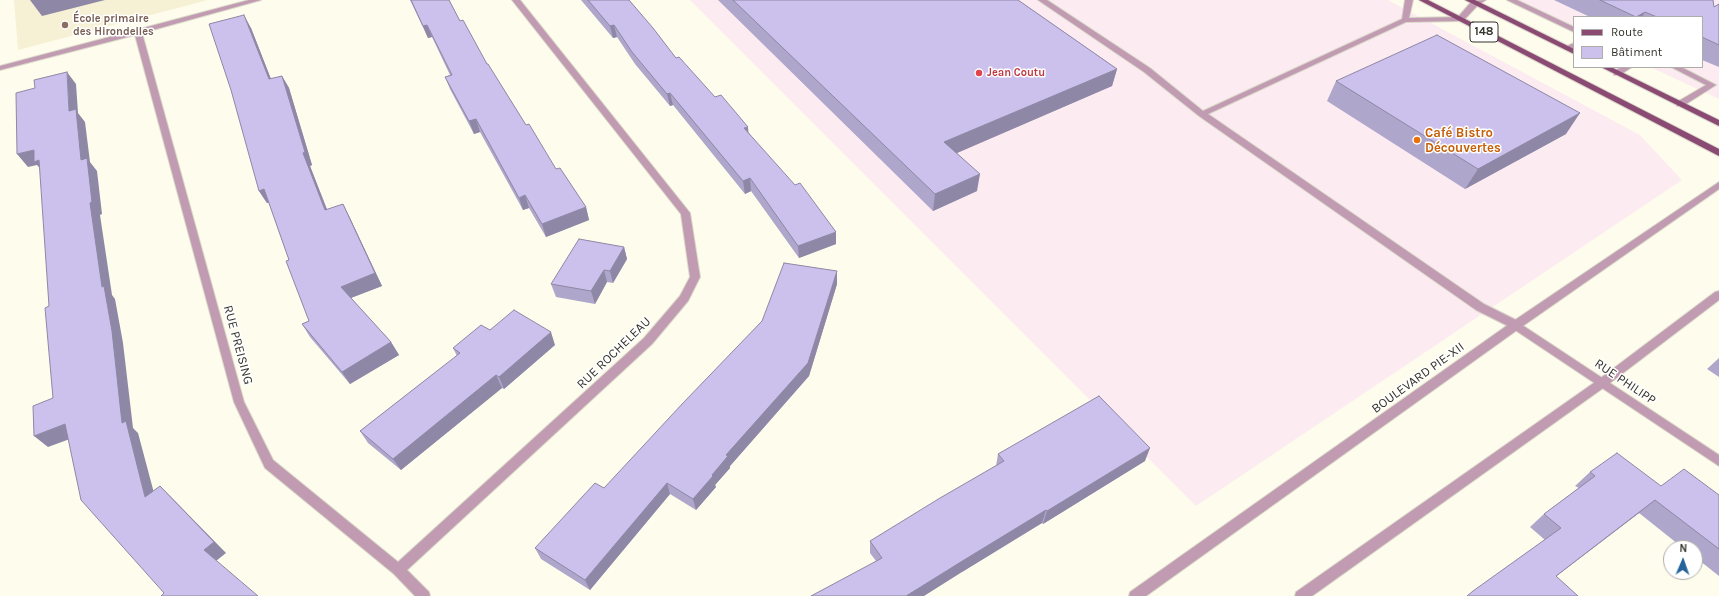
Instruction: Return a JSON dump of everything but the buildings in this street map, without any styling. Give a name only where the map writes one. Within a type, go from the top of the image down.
[{"type":"main road","name":"148","points":[[1423,0],[1719,153]]},
{"type":"main road","name":"148","points":[[1475,1],[1572,48]]},
{"type":"main road","points":[[1607,68],[1719,123]]},
{"type":"street","points":[[0,68],[257,0]]},
{"type":"street","name":"RUE ROCHELEAU","points":[[398,570],[648,341],[684,298],[695,277],[685,212],[516,0]]},
{"type":"street","name":"RUE PHILIPP","points":[[1042,0],[1147,70],[1202,114],[1480,306],[1516,325],[1719,461]]},
{"type":"street","points":[[1405,20],[1409,0]]},
{"type":"street","points":[[1511,0],[1573,30]]},
{"type":"street","points":[[1202,114],[1405,20],[1460,19],[1475,1]]},
{"type":"street","name":"RUE PREISING","points":[[138,32],[239,402],[269,464],[398,570],[424,596]]},
{"type":"street","points":[[1617,73],[1626,68]]},
{"type":"street","points":[[1677,68],[1712,86],[1680,104]]},
{"type":"street","name":"BOULEVARD PIE-XII","points":[[1134,596],[1516,325],[1719,185]]},
{"type":"street","points":[[1301,596],[1602,383],[1719,294]]},
{"type":"shaded area","name":"École primaire des Hirondelles","points":[[14,0],[208,0],[18,50]]},
{"type":"shaded area","points":[[690,0],[1388,0],[1640,135],[1682,180],[1196,506]]},
{"type":"shaded area","points":[[1506,0],[1719,0],[1719,99],[1652,68],[1703,68],[1703,16],[1573,16],[1573,32]]},
{"type":"place","name":"École primaire des Hirondelles","points":[[65,25]]},
{"type":"place","name":"Jean Coutu","points":[[979,73]]},
{"type":"place","name":"Café Bistro Découvertes","points":[[1417,140]]}]
